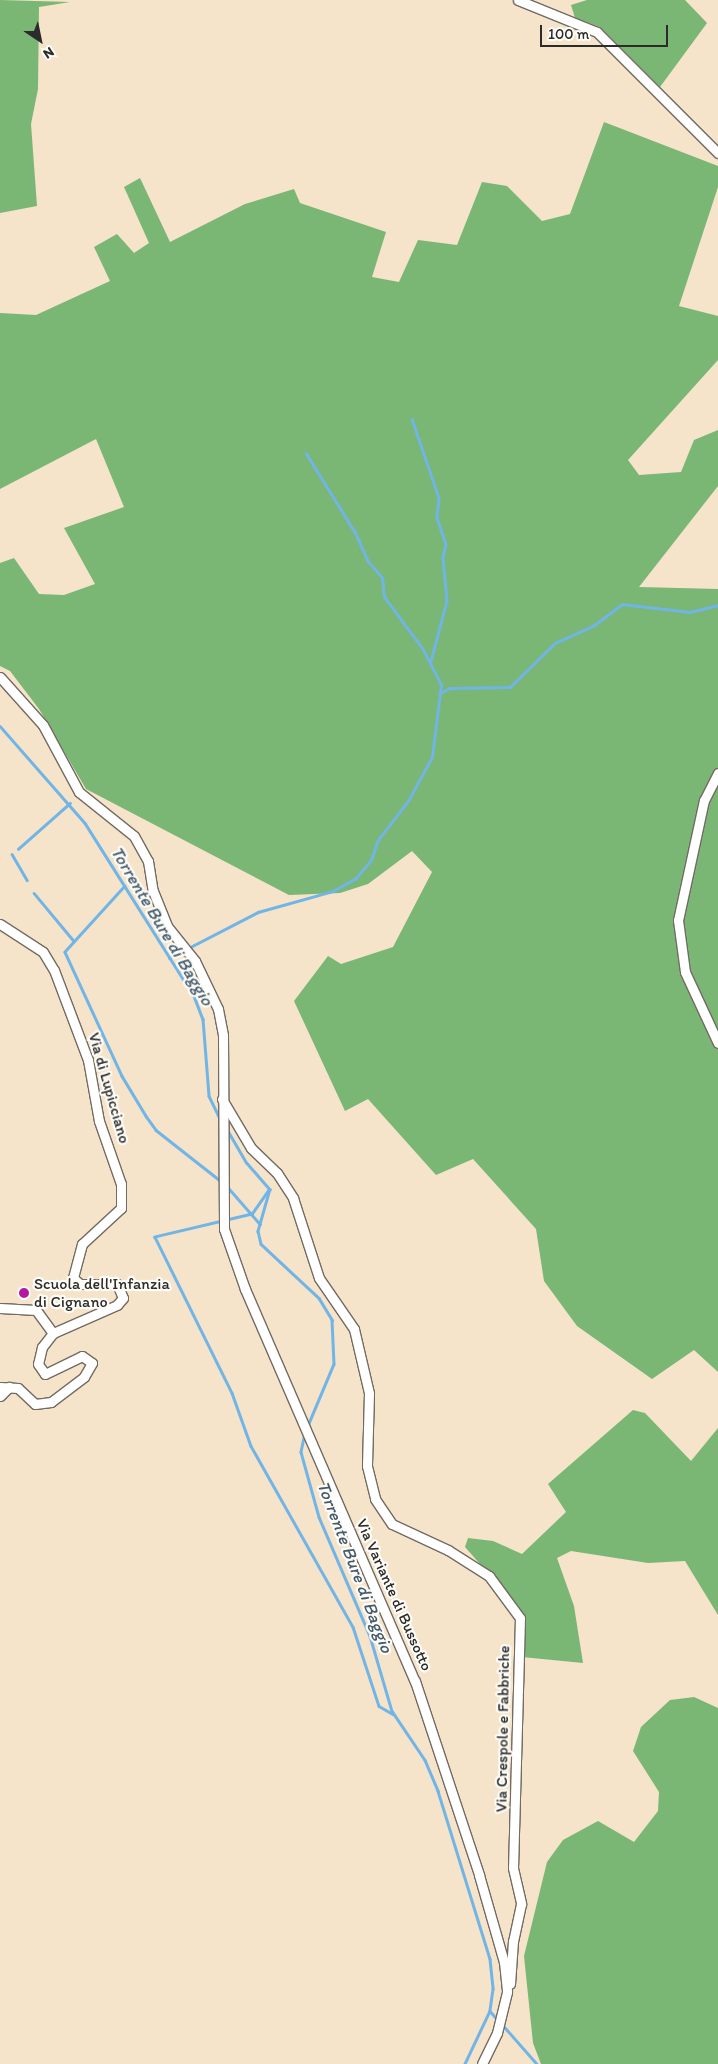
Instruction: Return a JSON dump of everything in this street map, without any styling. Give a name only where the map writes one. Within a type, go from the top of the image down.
[{"type":"street","points":[[518,0],[597,32],[718,153]]},
{"type":"street","points":[[0,676],[42,725],[79,792],[134,836],[148,861],[153,891],[167,926],[195,961],[218,1009],[223,1035],[222,1099]]},
{"type":"street","points":[[718,774],[702,809],[678,920],[685,972],[718,1043]]},
{"type":"street","name":"Via di Lupicciano","points":[[0,924],[43,952],[54,970],[88,1060],[99,1120],[121,1184],[121,1208],[87,1238],[72,1273],[80,1284],[118,1284],[124,1298],[118,1305],[53,1333]]},
{"type":"street","name":"Via Variante di Bussotto","points":[[222,1099],[222,1211],[232,1256],[430,1720],[498,1938],[507,1992],[497,2033],[482,2064]]},
{"type":"street","name":"Via Crespole e Fabbriche","points":[[222,1099],[250,1148],[277,1172],[293,1198],[319,1278],[354,1329],[369,1393],[367,1466],[375,1499],[392,1524],[448,1550],[489,1576],[520,1618],[513,1868],[521,1904],[507,1992]]},
{"type":"street","points":[[0,1308],[36,1310],[53,1333],[38,1358],[41,1371],[54,1374],[82,1356],[90,1359],[90,1371],[44,1404],[35,1404],[18,1388],[5,1387],[0,1396]]},
{"type":"green space","points":[[0,0],[70,2],[39,7],[38,89],[31,124],[37,206],[0,213]]},
{"type":"green space","points":[[587,0],[685,0],[707,23],[660,87],[600,27],[575,18],[571,5]]},
{"type":"green space","points":[[604,122],[718,166],[718,187],[679,306],[718,316],[718,360],[628,460],[639,475],[681,472],[694,440],[718,430],[718,486],[639,587],[718,589],[718,1372],[694,1350],[652,1379],[577,1326],[544,1281],[536,1229],[473,1159],[436,1175],[368,1099],[345,1111],[294,1001],[328,956],[341,964],[393,947],[432,872],[412,851],[368,884],[340,893],[289,895],[86,789],[39,709],[10,671],[0,666],[0,563],[14,558],[39,594],[64,595],[95,584],[64,528],[124,507],[96,439],[0,489],[0,313],[36,315],[110,281],[94,247],[117,234],[134,253],[149,243],[124,187],[140,178],[170,242],[245,204],[294,189],[300,203],[386,232],[372,277],[399,282],[418,240],[457,245],[482,182],[507,186],[542,221],[570,214]]},
{"type":"green space","points":[[633,1410],[645,1413],[691,1461],[718,1428],[718,1615],[685,1561],[648,1563],[571,1551],[557,1558],[574,1606],[583,1663],[522,1657],[524,1614],[465,1547],[468,1538],[493,1541],[522,1554],[566,1512],[548,1484]]},
{"type":"green space","points":[[694,1697],[718,1708],[718,2064],[541,2064],[533,2043],[524,1956],[547,1862],[563,1840],[598,1821],[634,1842],[658,1811],[659,1792],[633,1751],[641,1727],[670,1700]]},
{"type":"waterway","points":[[412,419],[439,498],[437,518],[446,544],[443,557],[447,601],[431,661]]},
{"type":"waterway","points":[[169,958],[258,912],[333,891],[356,878],[371,860],[378,840],[408,801],[432,757],[441,685],[424,651],[384,597],[382,578],[368,562],[355,533],[306,454]]},
{"type":"waterway","points":[[442,692],[450,688],[510,687],[555,643],[593,626],[622,604],[690,612],[718,605]]},
{"type":"waterway","name":"Torrente Bure di Baggio","points":[[0,726],[85,823],[194,996],[203,1019],[209,1096],[221,1121]]},
{"type":"waterway","points":[[18,849],[70,803]]},
{"type":"waterway","points":[[12,854],[27,880]]},
{"type":"waterway","points":[[125,886],[65,952],[122,1076],[146,1116],[156,1130],[222,1182]]},
{"type":"waterway","points":[[34,893],[74,941]]},
{"type":"waterway","name":"Torrente Bure di Baggio","points":[[227,1129],[247,1163],[270,1189],[258,1231],[261,1244],[319,1298],[332,1320],[334,1364],[308,1426]]},
{"type":"waterway","points":[[226,1185],[260,1224]]},
{"type":"waterway","points":[[269,1190],[252,1214],[155,1237],[232,1393],[251,1446],[353,1627],[379,1706],[393,1714]]},
{"type":"waterway","name":"Torrente Bure di Baggio","points":[[305,1433],[301,1452],[319,1517],[370,1636],[392,1711],[425,1760],[438,1791],[490,1959],[493,1989],[490,2011],[465,2064]]},
{"type":"waterway","points":[[490,2011],[497,2019]]},
{"type":"waterway","points":[[501,2023],[537,2064]]},
{"type":"place","name":"Scuola dell'Infanzia di Cignano","points":[[24,1293]]}]
